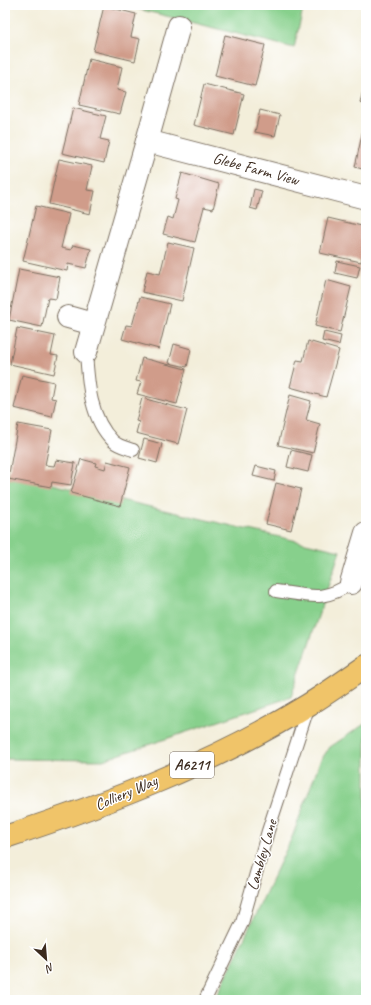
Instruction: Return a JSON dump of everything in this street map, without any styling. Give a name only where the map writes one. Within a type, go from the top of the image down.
[{"type":"main road","name":"Colliery Way","points":[[5,837],[79,813],[212,756],[308,705],[366,666]]},
{"type":"street","points":[[86,352],[179,26]]},
{"type":"street","name":"Glebe Farm View","points":[[147,141],[366,198]]},
{"type":"street","points":[[68,317],[93,324]]},
{"type":"street","points":[[351,583],[366,533]]},
{"type":"lane","points":[[86,352],[88,380],[99,424],[114,442],[133,450]]},
{"type":"lane","points":[[276,591],[319,597],[338,593],[351,583]]},
{"type":"lane","name":"Lambley Lane","points":[[205,1000],[242,924],[268,831],[308,705]]},
{"type":"green space","points":[[139,5],[304,5],[294,48],[138,9]]},
{"type":"green space","points":[[5,473],[340,551],[291,697],[103,760],[5,759]]},
{"type":"green space","points":[[366,723],[366,1000],[215,1000],[293,835],[320,761],[330,747]]},
{"type":"building","points":[[104,6],[136,14],[131,37],[140,39],[135,61],[93,51]]},
{"type":"building","points":[[225,35],[265,45],[255,86],[215,76]]},
{"type":"building","points":[[89,59],[122,67],[117,90],[126,92],[120,114],[79,105]]},
{"type":"building","points":[[366,82],[366,105],[360,103]]},
{"type":"building","points":[[204,84],[244,94],[234,135],[194,125]]},
{"type":"building","points":[[73,108],[106,116],[100,139],[109,141],[104,163],[62,153]]},
{"type":"building","points":[[260,110],[280,115],[275,136],[255,132]]},
{"type":"building","points":[[366,120],[366,170],[355,167]]},
{"type":"building","points":[[59,159],[92,166],[87,190],[95,191],[90,214],[49,204]]},
{"type":"building","points":[[182,173],[219,184],[213,209],[204,207],[195,242],[163,234],[168,217],[173,219],[178,200],[175,199]]},
{"type":"building","points":[[254,189],[262,191],[257,210],[250,208]]},
{"type":"building","points":[[36,206],[69,214],[61,248],[71,250],[73,245],[91,249],[86,268],[68,264],[67,271],[23,261]]},
{"type":"building","points":[[328,218],[366,227],[366,240],[361,262],[320,253]]},
{"type":"building","points":[[168,242],[194,248],[182,301],[142,292],[147,271],[160,274]]},
{"type":"building","points":[[337,261],[360,266],[357,278],[335,273]]},
{"type":"building","points":[[19,269],[60,277],[56,299],[48,298],[42,327],[9,320]]},
{"type":"building","points":[[326,280],[351,287],[340,332],[315,326]]},
{"type":"building","points":[[140,297],[170,304],[159,349],[122,339],[126,325],[132,326]]},
{"type":"building","points":[[17,328],[55,336],[51,355],[58,356],[54,374],[10,364]]},
{"type":"building","points":[[324,332],[341,336],[339,345],[322,341]]},
{"type":"building","points":[[308,341],[339,350],[326,397],[290,387],[297,360],[303,361]]},
{"type":"building","points":[[174,344],[191,349],[187,367],[169,363]]},
{"type":"building","points":[[142,358],[186,369],[177,404],[137,394],[141,382],[136,381]]},
{"type":"building","points":[[22,375],[54,382],[51,398],[56,399],[52,417],[14,408]]},
{"type":"building","points":[[290,395],[311,401],[306,420],[320,424],[313,453],[278,445]]},
{"type":"building","points":[[142,398],[187,410],[178,444],[136,433],[139,422],[136,421]]},
{"type":"building","points":[[18,424],[52,430],[45,465],[54,466],[56,460],[75,463],[71,485],[52,482],[51,487],[8,479]]},
{"type":"building","points":[[144,439],[162,444],[157,463],[139,458]]},
{"type":"building","points":[[291,450],[312,455],[308,472],[287,467]]},
{"type":"building","points":[[81,459],[96,463],[95,466],[105,469],[107,461],[130,467],[120,506],[71,493]]},
{"type":"building","points":[[256,466],[276,471],[274,481],[253,476]]},
{"type":"building","points":[[276,483],[301,489],[291,530],[266,524]]}]
